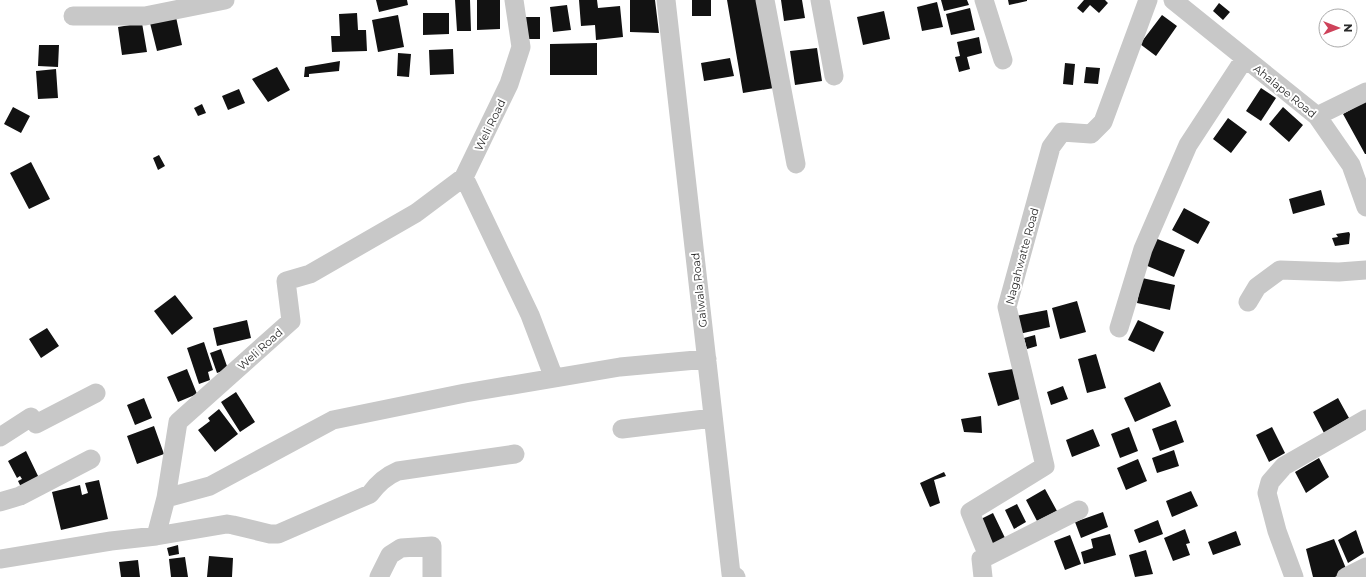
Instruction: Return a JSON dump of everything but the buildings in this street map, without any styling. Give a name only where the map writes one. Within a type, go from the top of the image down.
[{"type":"street","points":[[73,16],[145,16],[224,0]]},
{"type":"street","name":"Weli Road","points":[[156,536],[166,498],[178,422],[291,321],[286,281],[310,274],[416,213],[464,176],[510,84],[521,47],[514,0]]},
{"type":"street","name":"Galwala Road","points":[[666,0],[731,574],[736,577]]},
{"type":"street","points":[[765,0],[796,164]]},
{"type":"street","points":[[820,0],[834,76]]},
{"type":"street","points":[[984,0],[1003,60]]},
{"type":"street","name":"Nagahwatte Road","points":[[988,556],[970,512],[1045,466],[1007,307],[1051,147],[1062,132],[1091,134],[1103,122],[1148,0]]},
{"type":"street","name":"Ahalape Road","points":[[1173,0],[1317,116],[1358,163],[1366,207]]},
{"type":"street","points":[[1120,328],[1142,249],[1188,145],[1245,58]]},
{"type":"street","points":[[1317,116],[1366,92]]},
{"type":"street","points":[[464,176],[530,315],[554,378]]},
{"type":"street","points":[[1248,302],[1257,287],[1280,270],[1339,272],[1366,270]]},
{"type":"street","points":[[166,498],[210,486],[333,420],[465,393],[620,367],[707,359]]},
{"type":"street","points":[[0,437],[30,417],[36,424],[96,393]]},
{"type":"street","points":[[622,428],[713,418]]},
{"type":"street","points":[[1294,577],[1276,532],[1267,493],[1270,482],[1284,466],[1366,419]]},
{"type":"street","points":[[0,559],[227,524],[270,534],[278,534],[370,494],[378,483],[388,475],[398,471],[515,454]]},
{"type":"street","points":[[0,502],[20,496],[91,459]]},
{"type":"street","points":[[983,577],[981,559],[1079,510]]},
{"type":"street","points":[[379,577],[390,554],[401,548],[432,546],[432,577]]},
{"type":"street","points":[[1346,577],[1366,567]]}]
